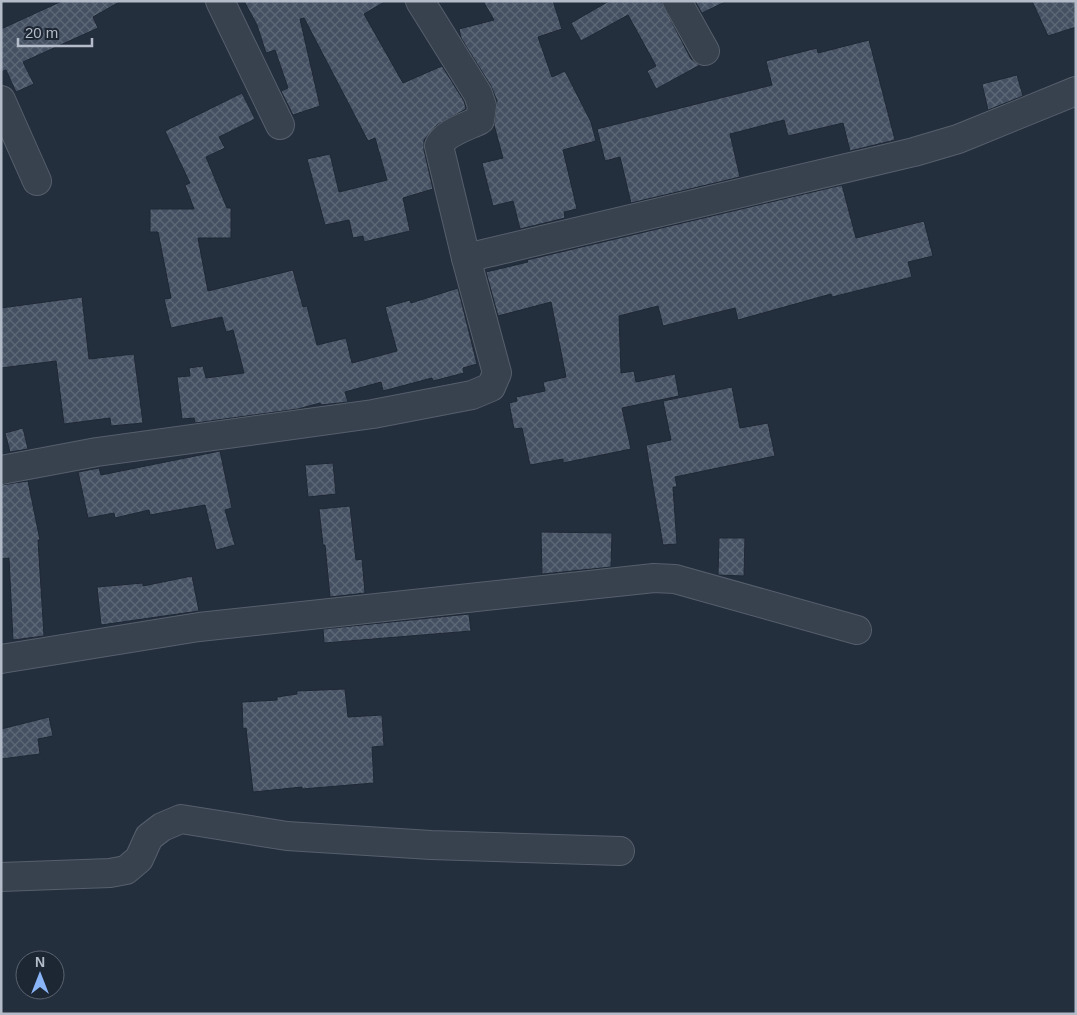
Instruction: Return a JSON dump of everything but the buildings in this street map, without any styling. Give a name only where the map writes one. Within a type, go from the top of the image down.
[{"type":"street","points":[[220,1],[280,126]]},
{"type":"street","points":[[1,470],[97,452],[373,414],[484,392],[492,387],[497,373],[466,258],[439,146],[441,141],[448,136],[480,120],[482,106],[478,94],[420,1]]},
{"type":"street","points":[[677,1],[705,51]]},
{"type":"street","points":[[466,258],[914,152],[958,139],[1076,91]]},
{"type":"street","points":[[1,100],[37,181]]},
{"type":"street","points":[[1,659],[199,627],[654,578],[684,582],[857,630]]},
{"type":"street","points":[[1,877],[110,873],[126,870],[138,859],[149,837],[162,827],[181,819],[297,836],[431,845],[620,852]]}]
